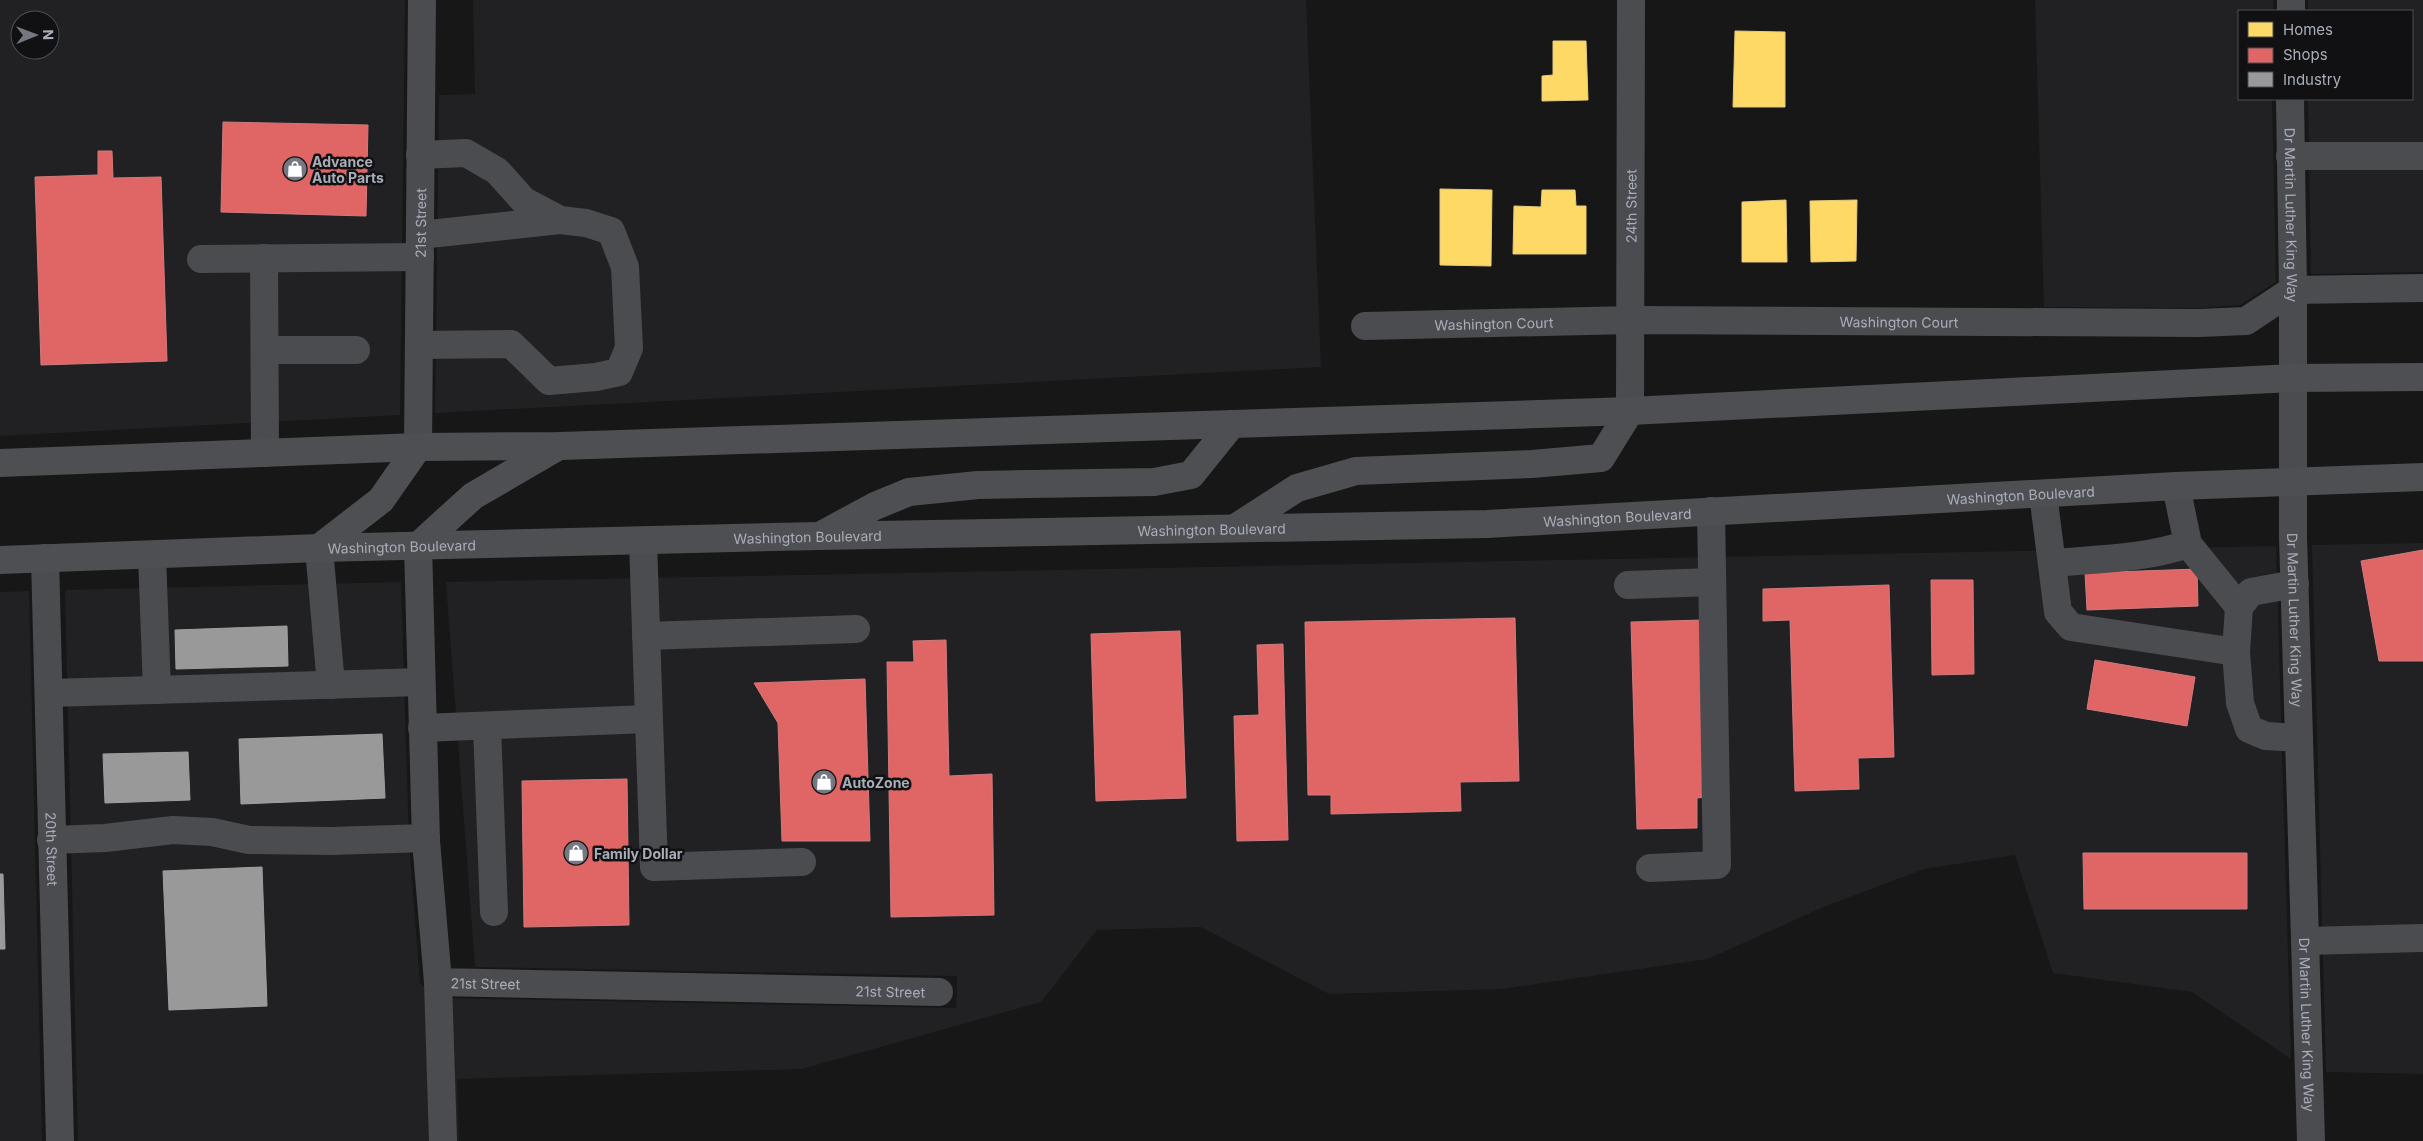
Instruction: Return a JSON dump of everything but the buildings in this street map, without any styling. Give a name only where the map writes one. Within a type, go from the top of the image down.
[{"type":"main road","points":[[0,463],[418,447],[560,446],[1630,411],[2292,378],[2423,377]]},
{"type":"main road","points":[[1234,528],[1297,488],[1356,471],[1532,464],[1601,458],[1630,411]]},
{"type":"main road","points":[[819,536],[875,506],[909,492],[978,485],[1154,482],[1191,475],[1232,424]]},
{"type":"main road","points":[[418,546],[473,496],[560,446]]},
{"type":"main road","points":[[319,548],[381,500],[418,447]]},
{"type":"main road","name":"Washington Boulevard","points":[[0,560],[319,548],[819,536],[1487,524],[2292,480],[2423,477]]},
{"type":"street","name":"21st Street","points":[[418,447],[422,0]]},
{"type":"street","name":"24th Street","points":[[1630,411],[1631,0]]},
{"type":"street","name":"Dr Martin Luther King Way","points":[[2290,100],[2294,290],[2292,378],[2294,584],[2311,1141]]},
{"type":"street","points":[[420,155],[466,153],[497,171],[524,201],[560,220]]},
{"type":"street","points":[[2290,156],[2423,156]]},
{"type":"street","points":[[201,259],[264,258],[420,246],[560,220],[586,223],[612,231],[625,266],[629,348],[619,372],[596,378],[549,380],[511,344],[419,345]]},
{"type":"street","points":[[264,258],[265,453]]},
{"type":"street","points":[[2294,290],[2423,288]]},
{"type":"street","name":"Washington Court","points":[[1365,326],[1630,320],[2199,323],[2246,321],[2294,290]]},
{"type":"street","points":[[265,350],[356,350]]},
{"type":"street","points":[[2176,486],[2188,544],[2239,608]]},
{"type":"street","points":[[2043,494],[2058,612],[2071,627],[2236,652]]},
{"type":"street","points":[[1650,868],[1717,865],[1711,511]]},
{"type":"street","points":[[643,541],[654,867],[802,862]]},
{"type":"street","points":[[2052,562],[2126,558],[2163,552],[2188,544]]},
{"type":"street","name":"21st Street","points":[[418,546],[426,838],[438,982],[939,992]]},
{"type":"street","points":[[319,548],[331,684]]},
{"type":"street","points":[[152,555],[157,690]]},
{"type":"street","name":"20th Street","points":[[45,558],[50,694],[51,840],[60,1141]]},
{"type":"street","points":[[1628,585],[1712,582]]},
{"type":"street","points":[[2294,584],[2251,592],[2239,608],[2236,652],[2240,703],[2249,728],[2266,736],[2299,738]]},
{"type":"street","points":[[646,636],[856,629]]},
{"type":"street","points":[[50,694],[421,682]]},
{"type":"street","points":[[422,728],[648,719]]},
{"type":"street","points":[[487,726],[494,912]]},
{"type":"street","points":[[51,840],[105,838],[173,830],[212,832],[249,840],[331,841],[426,838]]},
{"type":"street","points":[[2305,941],[2423,938]]},
{"type":"street","points":[[438,982],[443,1141]]},
{"type":"shaded area","points":[[0,0],[405,0],[400,415],[0,436]]},
{"type":"shaded area","points":[[473,0],[1306,0],[1321,367],[435,413],[439,95],[475,94]]},
{"type":"shaded area","points":[[2035,0],[2273,0],[2273,10],[2238,10],[2238,100],[2272,100],[2276,282],[2240,305],[2198,308],[2044,307]]},
{"type":"shaded area","points":[[2308,0],[2423,0],[2423,272],[2311,274],[2308,100],[2413,100],[2413,10],[2308,10]]},
{"type":"shaded area","points":[[2423,543],[2423,1074],[2326,1072],[2312,545]]},
{"type":"shaded area","points":[[2276,546],[2291,1059],[2192,992],[2053,973],[2015,855],[1924,869],[1821,908],[1708,959],[1502,989],[1329,994],[1201,927],[1097,930],[1041,1002],[802,1069],[457,1079],[459,1141],[78,1141],[65,590],[401,582],[409,842],[420,983],[438,998],[956,1008],[957,976],[475,967],[446,582]]},
{"type":"shaded area","points":[[29,591],[42,1141],[0,1141],[0,592]]},
{"type":"place","name":"Advance Auto Parts","points":[[295,169]]},
{"type":"place","name":"AutoZone","points":[[824,782]]},
{"type":"place","name":"Family Dollar","points":[[576,853]]}]
